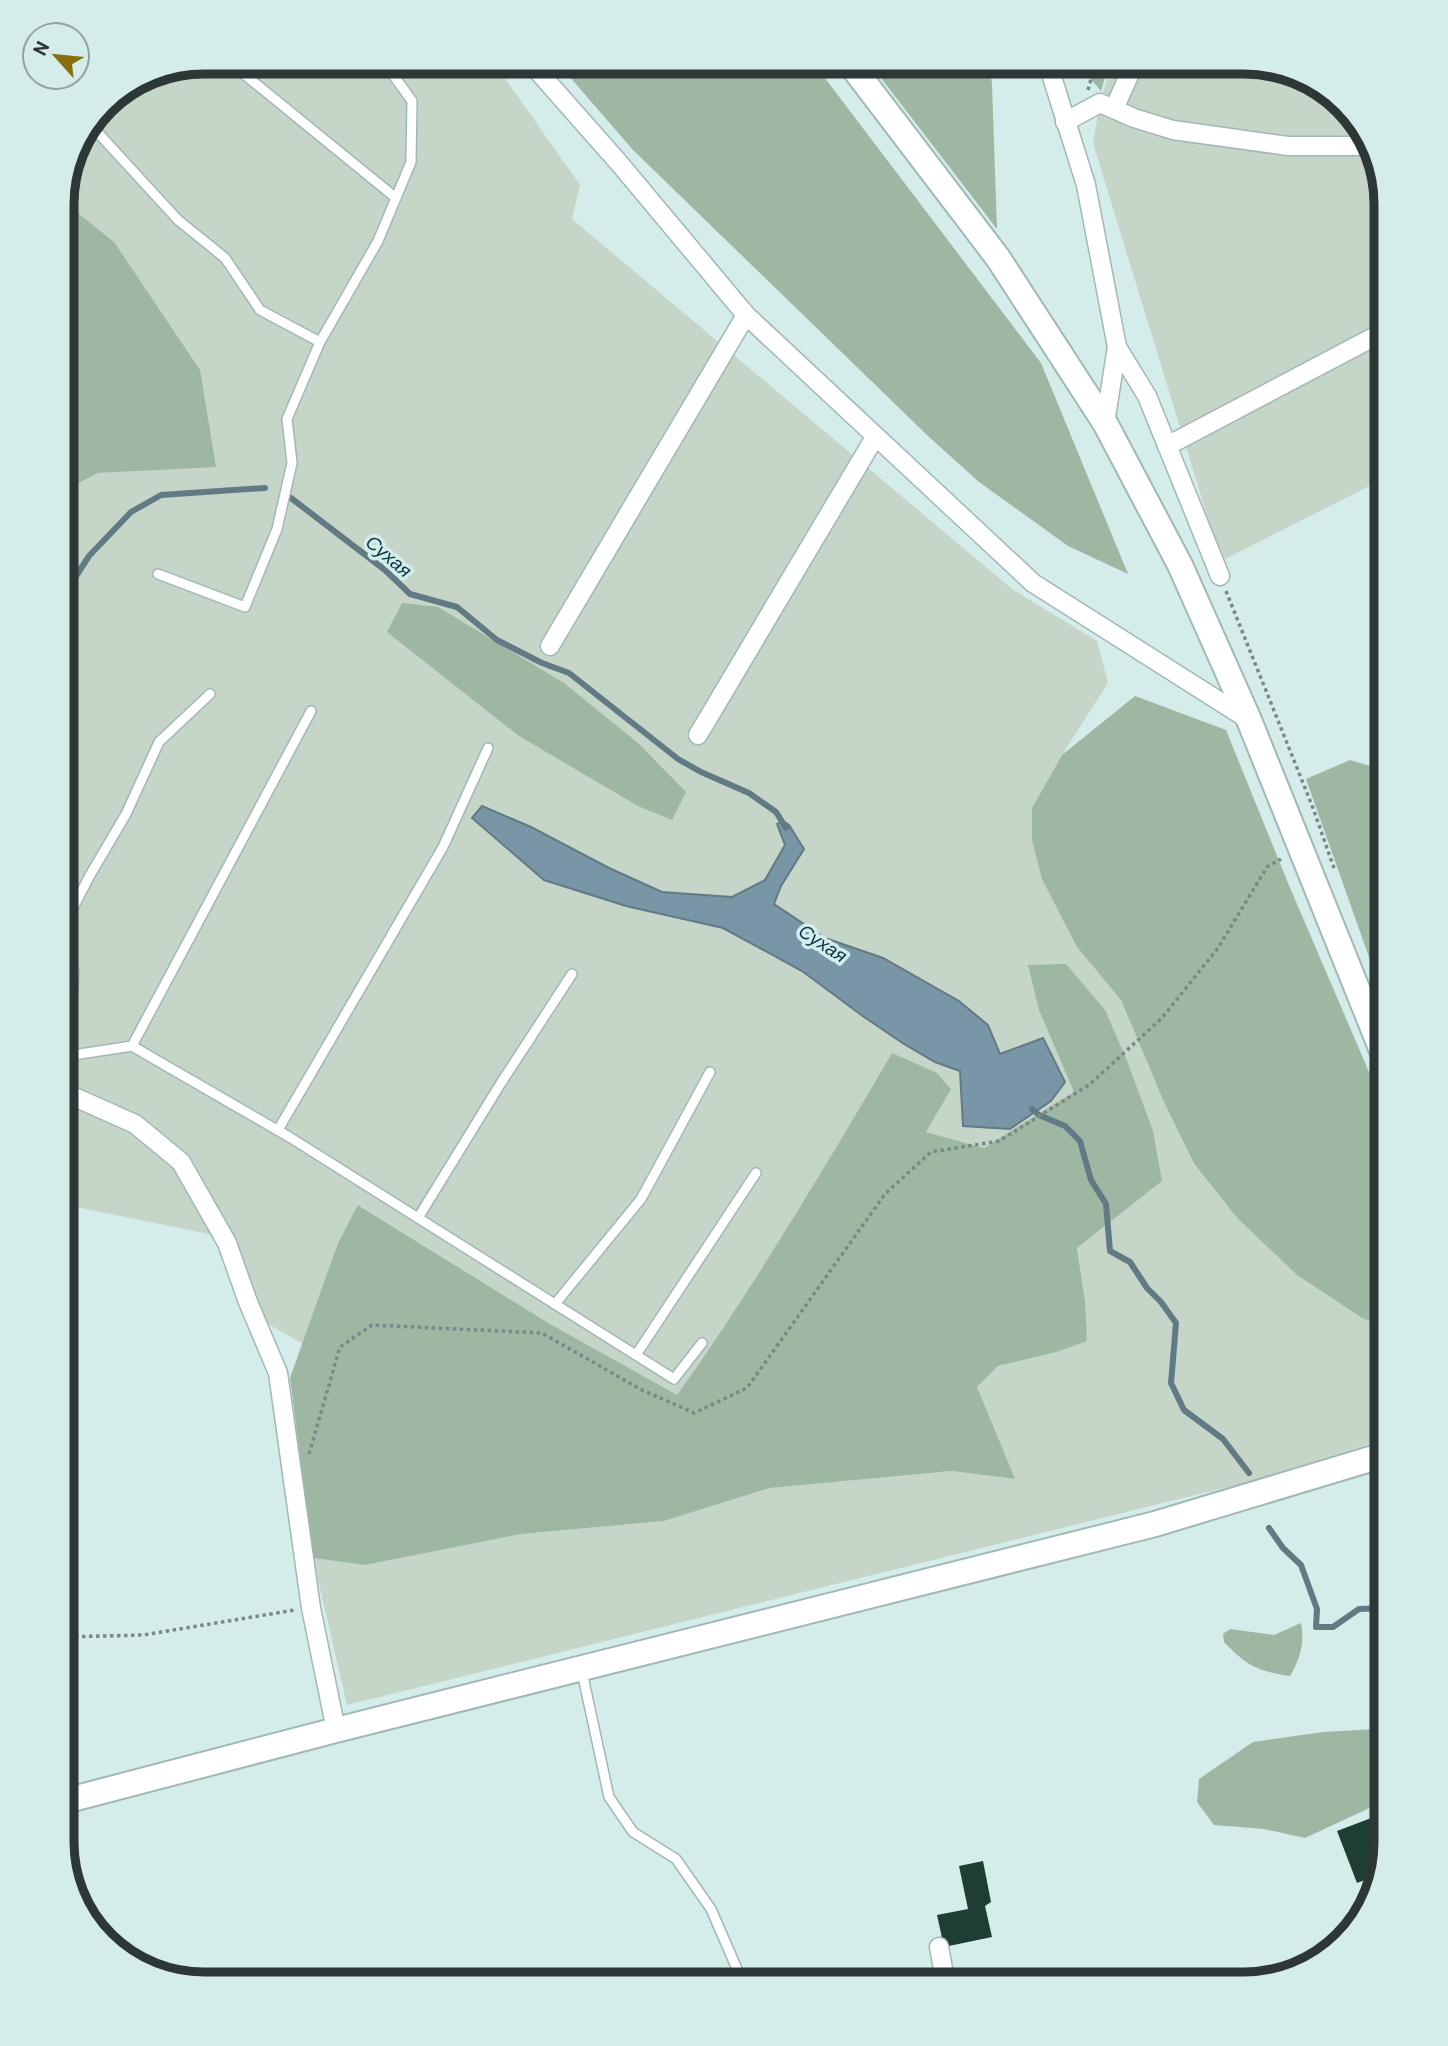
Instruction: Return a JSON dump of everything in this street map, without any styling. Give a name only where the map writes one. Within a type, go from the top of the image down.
[{"type":"main road","points":[[858,74],[998,258],[1105,423],[1180,565],[1249,720],[1374,1030]]},
{"type":"main road","points":[[74,1799],[1154,1524],[1374,1458]]},
{"type":"street","points":[[540,74],[620,163],[746,315],[1033,583],[1249,720]]},
{"type":"street","points":[[1051,74],[1086,185],[1117,347],[1105,423]]},
{"type":"street","points":[[1114,109],[1131,74]]},
{"type":"street","points":[[1065,122],[1100,103],[1173,130],[1288,146],[1361,146]]},
{"type":"street","points":[[550,646],[746,315]]},
{"type":"street","points":[[1167,446],[1374,337]]},
{"type":"street","points":[[1117,347],[1147,396],[1220,576]]},
{"type":"street","points":[[698,735],[875,437]]},
{"type":"street","points":[[74,1096],[135,1124],[181,1162],[227,1243],[278,1373],[311,1608],[336,1730]]},
{"type":"street","points":[[939,1947],[944,1972]]},
{"type":"lane","points":[[244,74],[396,198]]},
{"type":"lane","points":[[158,574],[245,607],[277,529],[292,463],[287,419],[320,342],[377,241],[411,162],[412,101],[392,74]]},
{"type":"lane","points":[[96,131],[178,220],[225,258],[260,310],[320,342]]},
{"type":"lane","points":[[74,906],[126,814],[159,742],[210,694]]},
{"type":"lane","points":[[132,1046],[311,711]]},
{"type":"lane","points":[[278,1130],[443,847],[488,748]]},
{"type":"lane","points":[[418,1218],[572,974]]},
{"type":"lane","points":[[74,1055],[132,1046],[278,1130],[674,1379],[702,1343]]},
{"type":"lane","points":[[555,1304],[641,1199],[710,1072]]},
{"type":"lane","points":[[636,1355],[757,1173]]},
{"type":"lane","points":[[581,1670],[609,1797],[633,1832],[676,1859],[711,1909],[738,1972]]},
{"type":"path","points":[[1220,576],[1313,808],[1336,874]]},
{"type":"path","points":[[306,1464],[340,1347],[372,1325],[542,1333],[640,1389],[694,1413],[747,1388],[885,1194],[931,1152],[999,1141],[1089,1085],[1162,1018],[1218,948],[1266,867],[1301,848]]},
{"type":"path","points":[[74,1637],[143,1635],[311,1608]]},
{"type":"green space","points":[[195,74],[502,74],[580,185],[572,219],[1012,589],[1097,641],[1108,683],[1032,808],[1077,947],[1121,1000],[1194,1165],[1238,1219],[1297,1275],[1362,1318],[1374,1322],[1374,1442],[1260,1479],[347,1705],[313,1558],[365,1565],[521,1534],[664,1521],[770,1488],[952,1471],[1014,1479],[977,1387],[998,1366],[1056,1352],[1085,1301],[1077,1248],[1162,1181],[1039,1010],[1075,1092],[984,1148],[926,1132],[892,1053],[811,1191],[677,1396],[550,1324],[359,1205],[338,1243],[303,1344],[261,1320],[234,1239],[74,1207],[74,486],[98,473],[216,466],[114,242],[74,210],[78,170],[83,154],[100,124],[131,95],[162,80]],"holes":[[[482,807],[531,827],[662,892],[732,897],[765,880],[785,845],[777,824],[804,849],[781,886],[774,904],[825,938],[883,958],[959,1001],[988,1025],[1000,1054],[1051,1101],[1010,1129],[964,1126],[960,1071],[935,1062],[904,1044],[802,971],[723,928],[626,906],[544,880],[473,818]]]},
{"type":"green space","points":[[567,74],[822,74],[1041,363],[1128,574],[1068,546],[979,482],[928,436],[633,150]]},
{"type":"green space","points":[[878,74],[991,74],[997,229]]},
{"type":"green space","points":[[1086,74],[1106,74],[1101,91]]},
{"type":"green space","points":[[1109,74],[1270,76],[1302,87],[1330,106],[1353,131],[1370,170],[1374,204],[1374,484],[1221,561],[1093,143],[1100,103]]},
{"type":"green space","points":[[74,210],[114,242],[200,370],[216,467],[98,473],[74,486]]},
{"type":"green space","points":[[402,603],[438,607],[564,683],[638,743],[686,792],[672,820],[638,806],[519,736],[387,632]]},
{"type":"green space","points":[[1135,696],[1226,730],[1374,1084],[1374,1322],[1362,1318],[1297,1275],[1238,1219],[1194,1164],[1164,1102],[1121,1000],[1077,947],[1042,879],[1032,840],[1032,808],[1062,755]]},
{"type":"green space","points":[[1350,760],[1374,767],[1374,971],[1306,779]]},
{"type":"green space","points":[[1066,964],[1105,1010],[1153,1131],[1162,1181],[1077,1248],[1085,1301],[1087,1341],[1056,1352],[998,1366],[977,1387],[1015,1479],[952,1471],[770,1488],[664,1521],[521,1534],[365,1565],[313,1558],[290,1378],[338,1243],[358,1205],[550,1324],[677,1395],[761,1269],[892,1053],[937,1073],[951,1089],[926,1132],[984,1148],[1074,1092],[1039,1010],[1028,965]]},
{"type":"green space","points":[[1301,1623],[1301,1651],[1290,1676],[1253,1666],[1224,1642],[1223,1634],[1230,1629],[1274,1635]]},
{"type":"green space","points":[[1374,1729],[1374,1806],[1305,1838],[1264,1829],[1214,1825],[1197,1802],[1199,1779],[1253,1742],[1323,1732]]},
{"type":"water","points":[[482,806],[531,827],[662,892],[732,897],[765,880],[785,845],[777,824],[783,821],[789,825],[804,849],[781,886],[774,904],[825,938],[883,958],[959,1001],[988,1025],[1000,1054],[1043,1038],[1065,1082],[1051,1101],[1010,1129],[963,1126],[960,1071],[935,1062],[904,1044],[802,971],[723,928],[626,906],[544,880],[472,818]]},
{"type":"building","points":[[1374,1817],[1373,1859],[1369,1878],[1357,1883],[1337,1831]]},
{"type":"building","points":[[983,1861],[991,1902],[985,1906],[992,1937],[944,1947],[937,1915],[968,1909],[959,1866]]},
{"type":"waterway","name":"Сухая","points":[[74,579],[89,556],[131,512],[161,495],[265,488]]},
{"type":"waterway","name":"Сухая","points":[[291,498],[385,570],[410,594],[457,607],[497,640],[542,663],[569,673],[678,759],[749,793],[776,812],[786,828]]},
{"type":"waterway","name":"Сухая","points":[[1032,1109],[1039,1115],[1065,1126],[1080,1141],[1091,1180],[1106,1204],[1110,1251],[1130,1262],[1176,1323],[1171,1383],[1184,1410],[1223,1439],[1249,1473]]},
{"type":"waterway","name":"Сухая","points":[[1269,1528],[1283,1548],[1301,1565],[1317,1609],[1316,1627],[1333,1627],[1359,1609],[1374,1608]]}]
